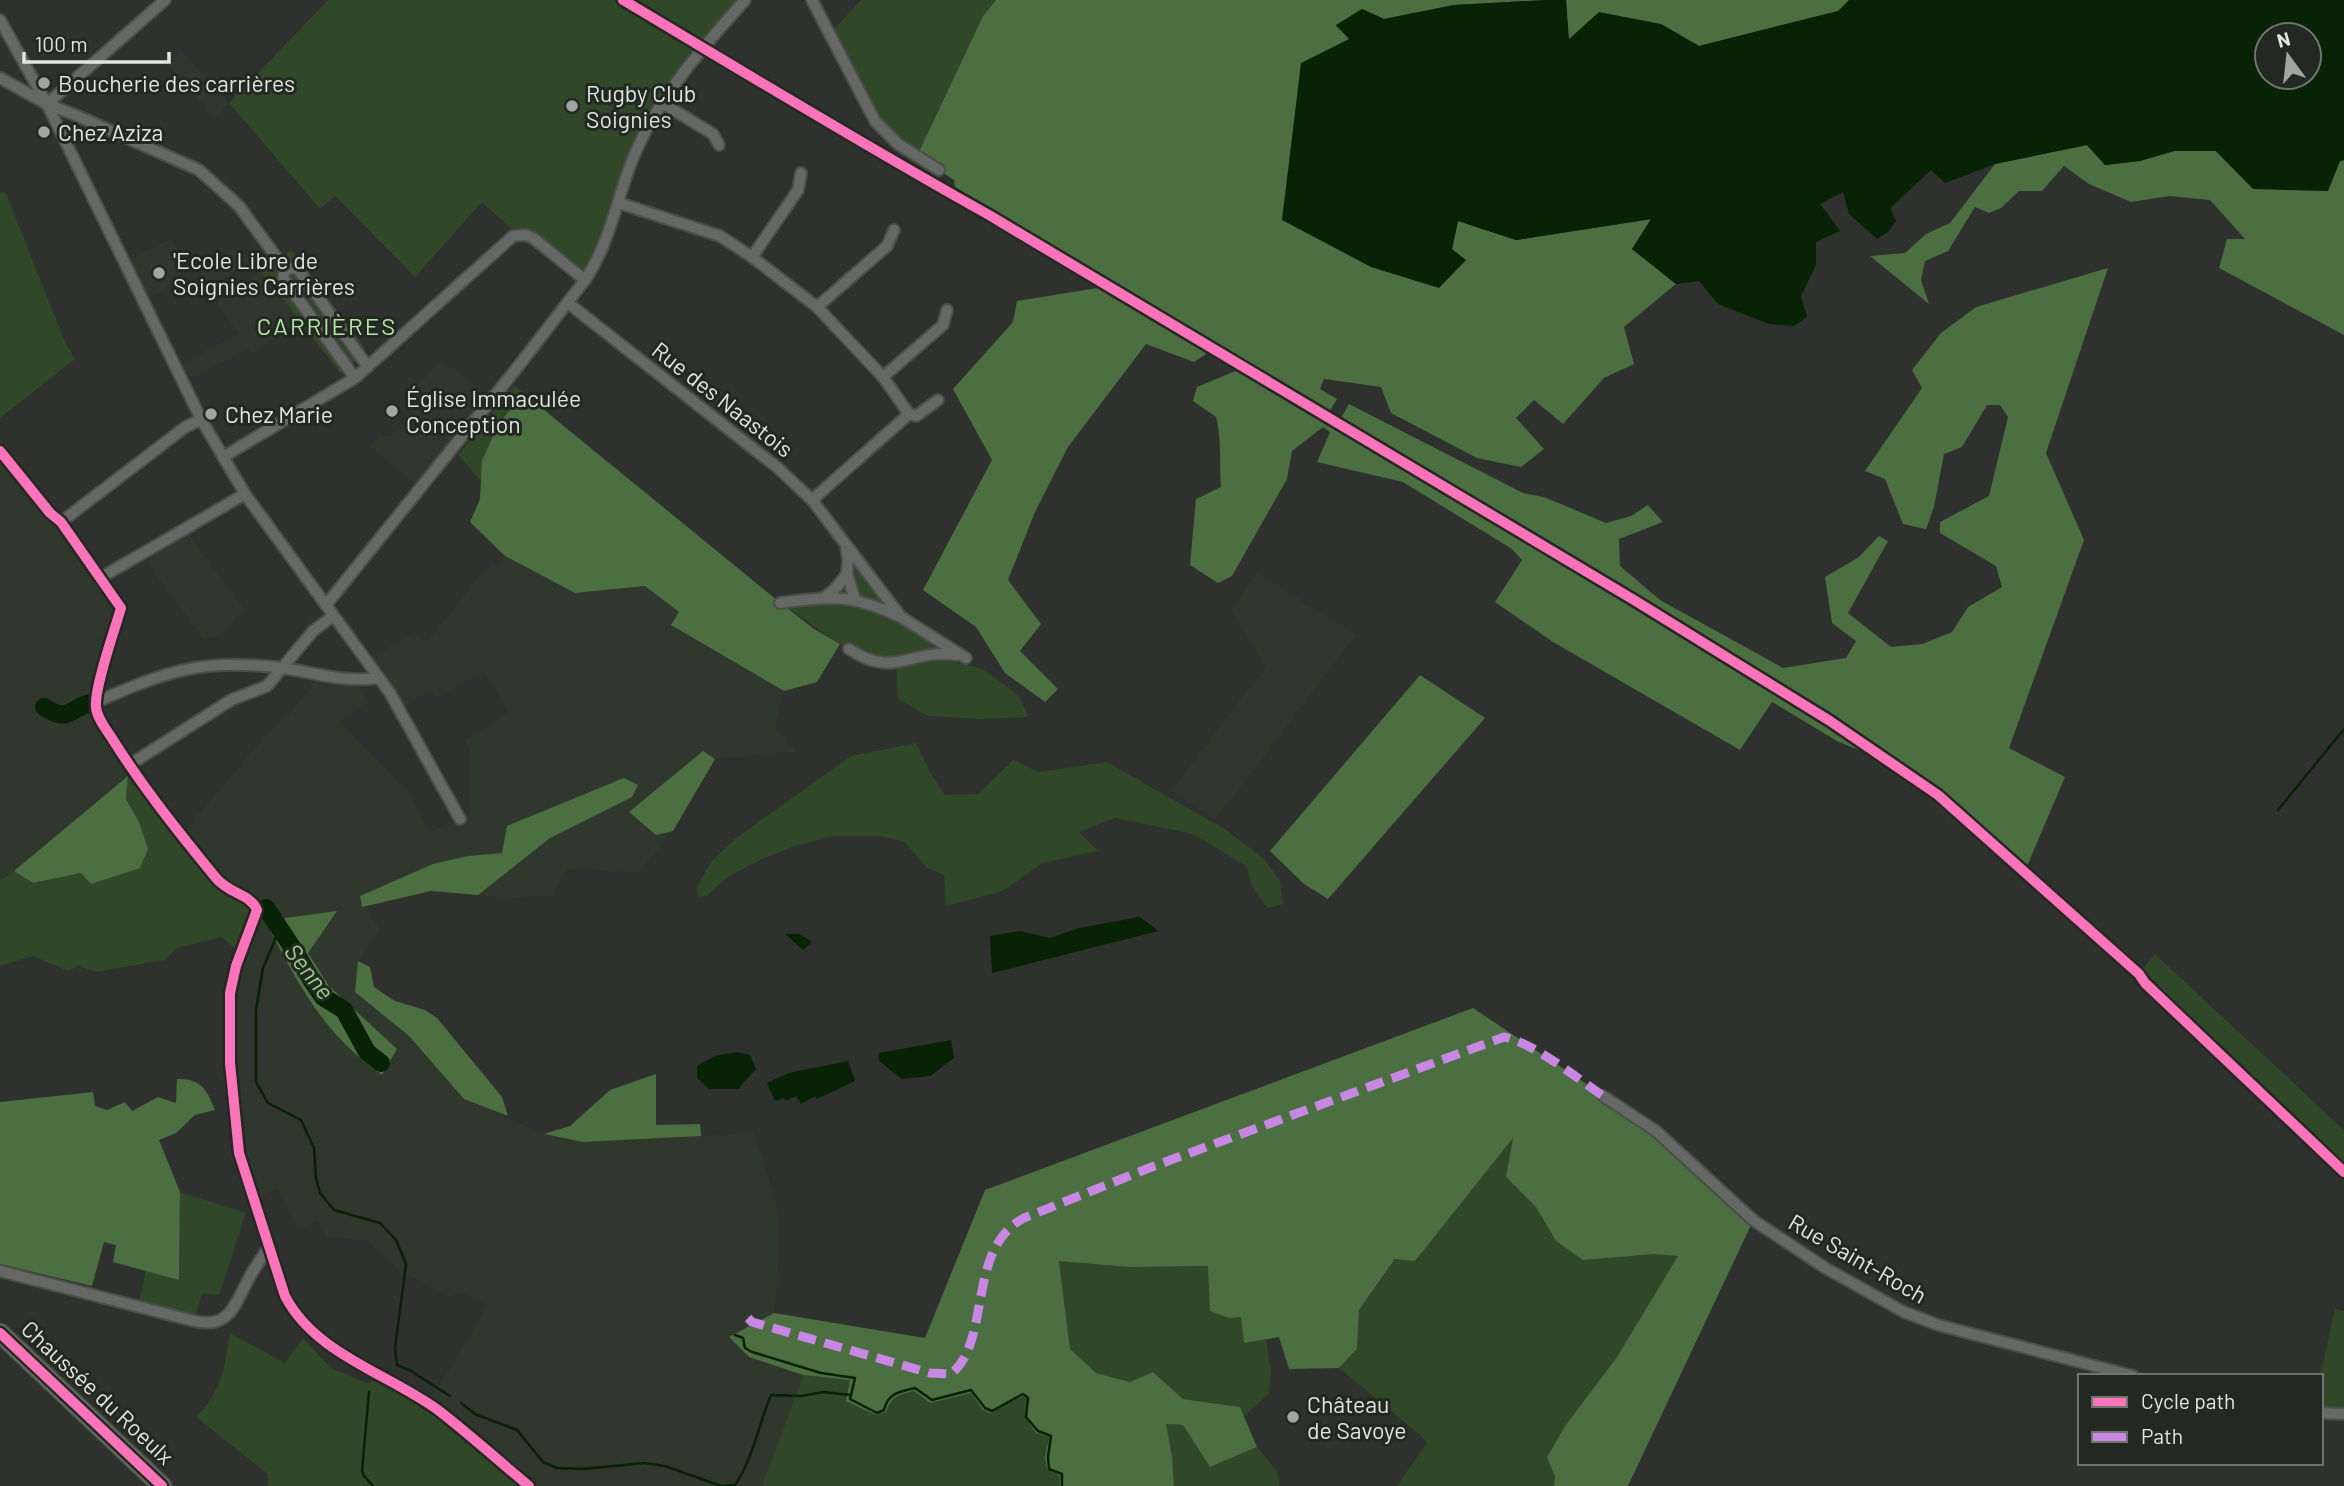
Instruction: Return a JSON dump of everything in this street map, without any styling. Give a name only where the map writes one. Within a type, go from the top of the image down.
[{"type":"main road","name":"Chaussée du Roeulx","points":[[0,1333],[162,1486]]},
{"type":"street","points":[[47,104],[165,0]]},
{"type":"street","points":[[326,605],[418,493],[585,280],[601,254],[637,150],[662,103],[691,61],[745,0]]},
{"type":"street","points":[[812,0],[875,121],[898,144],[939,170]]},
{"type":"street","points":[[0,20],[47,104],[201,419],[245,494],[394,701],[460,819]]},
{"type":"street","points":[[0,79],[47,104],[199,170],[239,206],[285,269],[284,278],[355,378]]},
{"type":"street","points":[[662,103],[713,134],[719,145]]},
{"type":"street","points":[[752,257],[798,190],[801,173]]},
{"type":"street","points":[[619,203],[720,236],[752,257],[817,307],[883,377],[909,414],[916,416],[938,400]]},
{"type":"street","points":[[817,307],[887,246],[894,230]]},
{"type":"street","points":[[223,457],[355,378],[513,236],[526,235],[533,238],[585,280]]},
{"type":"street","points":[[285,269],[297,268],[369,367]]},
{"type":"street","name":"Rue des Naastois","points":[[568,303],[778,468],[812,500],[901,617]]},
{"type":"street","points":[[883,377],[943,325],[947,310]]},
{"type":"street","points":[[812,500],[909,414]]},
{"type":"street","points":[[61,522],[184,428],[201,419]]},
{"type":"street","points":[[0,451],[50,513],[61,522],[121,608],[96,702],[98,716],[129,765],[225,888],[249,899],[257,910],[236,966],[230,993],[229,1042],[239,1153],[285,1296],[303,1324],[355,1361],[438,1410],[529,1486]]},
{"type":"street","points":[[100,578],[245,494]]},
{"type":"street","name":"Rue des Naastois","points":[[842,538],[848,560],[847,573],[856,599]]},
{"type":"street","points":[[825,597],[847,573]]},
{"type":"street","name":"Rue des Naastois","points":[[780,603],[825,597],[856,599],[901,617],[966,658],[954,654],[930,656],[888,665],[870,662],[849,649]]},
{"type":"street","points":[[129,765],[231,700],[267,686],[313,631],[333,616]]},
{"type":"street","points":[[930,656],[937,645],[936,639]]},
{"type":"street","points":[[96,702],[145,680],[190,668],[226,664],[282,668],[354,680],[378,678]]},
{"type":"street","name":"Rue Saint-Roch","points":[[1603,1096],[1656,1131],[1761,1225],[1827,1269],[1904,1312],[1938,1325],[2125,1374]]},
{"type":"street","points":[[0,1271],[194,1321],[210,1322],[222,1319],[232,1312],[268,1248]]},
{"type":"street","points":[[2323,1413],[2344,1415]]},
{"type":"shaded area","points":[[328,0],[745,0],[662,103],[585,280],[535,240],[518,235],[482,202],[415,277],[335,196],[320,209],[229,103]]},
{"type":"shaded area","points":[[861,0],[996,0],[983,16],[917,156],[884,131],[830,34]]},
{"type":"shaded area","points":[[996,0],[1546,0],[1454,5],[1384,19],[1362,9],[1336,26],[1350,39],[1452,249],[1458,221],[1516,240],[1652,219],[1632,249],[1676,284],[1624,327],[1634,364],[1604,378],[1563,424],[1534,400],[1516,418],[1544,449],[1521,467],[1477,458],[1391,413],[1381,387],[1324,379],[1320,389],[1337,399],[1329,412],[1341,418],[1349,404],[1523,493],[1544,497],[1606,523],[1631,516],[1648,505],[1663,522],[1619,539],[1620,566],[1660,600],[1783,668],[1846,658],[1856,641],[1832,623],[1825,577],[1859,557],[1879,536],[1888,541],[1848,613],[1891,647],[1922,644],[1952,632],[1968,607],[2002,587],[1996,566],[1940,533],[1940,522],[1989,496],[2008,417],[2000,405],[1987,405],[1962,447],[1944,454],[1934,507],[1926,529],[1903,524],[1885,479],[1865,471],[1922,388],[1912,370],[1941,333],[1976,307],[2108,268],[2046,453],[2084,540],[2009,748],[2065,777],[2025,871],[1938,795],[1864,745],[1861,751],[1837,741],[1772,702],[1740,750],[1553,642],[1495,602],[1522,560],[1512,549],[1403,482],[1317,462],[1330,432],[1323,427],[1292,451],[1287,479],[1232,576],[1218,583],[1190,565],[1196,499],[1221,487],[1220,443],[1216,417],[1193,401],[1197,387],[1250,365],[1218,346],[1194,362],[1146,344],[1068,447],[1035,512],[1008,580],[1041,624],[1020,651],[1058,689],[1045,702],[1005,673],[976,627],[923,590],[992,460],[953,389],[1013,322],[1017,301],[1116,285],[955,187],[954,180],[917,156],[983,16]]},
{"type":"shaded area","points":[[1566,0],[1849,0],[1839,11],[1699,46],[1661,24],[1568,39]]},
{"type":"shaded area","points":[[1566,0],[1569,39],[1599,12],[1661,24],[1699,46],[1838,11],[1849,0],[2344,0],[2344,160],[2340,161],[2328,191],[2253,189],[2216,151],[2174,151],[2140,161],[2105,165],[2087,145],[1995,164],[1945,183],[1931,170],[1890,208],[1896,221],[1888,232],[1877,239],[1849,214],[1843,192],[1820,204],[1840,231],[1816,242],[1816,265],[1801,296],[1807,317],[1794,326],[1769,324],[1718,304],[1699,281],[1676,284],[1632,249],[1651,219],[1516,240],[1458,221],[1452,249],[1466,260],[1439,288],[1371,267],[1282,220],[1301,63],[1349,39],[1336,25],[1362,9],[1384,19],[1454,5]]},
{"type":"shaded area","points":[[182,51],[229,103],[214,117],[168,65]]},
{"type":"shaded area","points":[[2087,145],[2105,165],[2140,161],[2174,151],[2216,151],[2254,189],[2344,160],[2344,335],[2219,268],[2227,239],[2245,239],[2210,200],[2170,196],[2131,202],[2089,184],[2064,166],[2042,191],[2019,191],[2001,208],[1989,213],[1975,207],[1948,251],[1925,261],[1921,280],[1929,304],[1870,256],[1905,253],[1926,234],[1950,223],[1995,164]]},
{"type":"shaded area","points":[[5,191],[65,342],[75,359],[0,418],[0,193]]},
{"type":"shaded area","name":"'Ecole Libre de Soignies Carrières","points":[[170,239],[183,259],[176,262],[184,279],[149,297],[130,260]]},
{"type":"shaded area","points":[[238,246],[249,260],[208,291],[197,277]]},
{"type":"shaded area","points":[[292,250],[365,348],[364,354],[340,373],[261,271]]},
{"type":"shaded area","points":[[261,271],[298,321],[253,354],[249,348],[190,379],[183,363],[239,334],[217,303]]},
{"type":"shaded area","points":[[441,359],[489,396],[419,486],[370,447],[379,436],[388,436],[404,428],[404,420],[412,414],[404,401]]},
{"type":"shaded area","points":[[514,385],[527,396],[515,404],[483,460],[483,475],[480,480],[458,455]]},
{"type":"shaded area","points":[[527,396],[777,600],[814,629],[840,644],[817,682],[784,691],[671,625],[679,612],[645,586],[575,593],[505,556],[470,522],[480,499],[482,460],[500,422],[515,404]]},
{"type":"shaded area","points":[[0,454],[73,545],[114,606],[89,709],[128,777],[0,883]]},
{"type":"shaded area","points":[[187,532],[245,610],[236,616],[226,632],[204,640],[144,558]]},
{"type":"shaded area","points":[[849,544],[906,615],[959,652],[944,660],[983,669],[1019,696],[1029,717],[978,719],[927,716],[898,699],[896,667],[849,649],[774,598],[825,589],[838,574]]},
{"type":"shaded area","points":[[505,556],[575,593],[645,586],[679,612],[672,625],[784,691],[775,728],[797,752],[715,759],[673,831],[639,872],[567,869],[553,895],[499,899],[431,891],[363,907],[380,928],[358,961],[355,992],[409,1036],[464,1099],[544,1134],[583,1142],[754,1133],[776,1202],[780,1248],[774,1313],[730,1337],[749,1357],[803,1375],[762,1486],[529,1486],[428,1404],[481,1318],[485,1304],[462,1292],[450,1297],[401,1272],[365,1239],[327,1238],[318,1221],[298,1229],[278,1188],[252,1199],[241,1162],[234,1023],[240,968],[263,911],[262,901],[219,879],[186,831],[187,828],[318,679],[360,688],[368,703],[339,721],[408,791],[429,832],[470,815],[469,748],[465,741],[509,712],[484,671],[437,698],[431,690],[399,709],[365,661],[415,633],[426,642],[476,579]]},
{"type":"shaded area","points":[[1257,573],[1356,635],[1216,819],[1171,790],[1266,667],[1231,610]]},
{"type":"shaded area","points":[[1420,675],[1485,718],[1328,899],[1304,884],[1270,851]]},
{"type":"shaded area","points":[[916,743],[945,795],[978,794],[1013,760],[1039,772],[1107,762],[1225,829],[1263,858],[1280,880],[1283,904],[1267,908],[1252,886],[1246,866],[1193,834],[1115,818],[1079,832],[1098,851],[1042,863],[1003,891],[946,906],[944,875],[926,867],[905,842],[879,836],[833,836],[792,847],[726,878],[707,896],[698,897],[697,886],[711,862],[736,838],[851,756]]},
{"type":"shaded area","points":[[703,751],[715,759],[673,831],[656,835],[629,812]]},
{"type":"shaded area","points":[[128,776],[126,799],[139,822],[148,849],[140,868],[91,884],[81,873],[33,883],[14,871]]},
{"type":"shaded area","points":[[128,777],[224,895],[247,903],[253,910],[238,952],[222,937],[177,948],[165,960],[95,972],[79,966],[68,971],[33,956],[0,966],[0,881],[14,871],[33,883],[81,873],[139,822],[126,799]]},
{"type":"shaded area","points":[[624,778],[638,785],[632,797],[550,838],[478,895],[431,891],[362,907],[360,896],[433,864],[468,856],[502,853],[507,826]]},
{"type":"shaded area","points":[[337,911],[308,953],[329,986],[397,1049],[382,1075],[362,1060],[329,1027],[303,990],[269,928],[285,918]]},
{"type":"shaded area","points":[[1140,917],[1158,931],[992,973],[990,936],[1020,931],[1050,938],[1079,928]]},
{"type":"shaded area","points":[[785,934],[799,934],[812,942],[803,950]]},
{"type":"shaded area","points":[[2155,954],[2344,1130],[2344,1171],[2145,983],[2139,974]]},
{"type":"shaded area","points":[[358,961],[370,967],[374,987],[395,1001],[425,1010],[437,1018],[502,1097],[508,1116],[464,1099],[409,1036],[355,992]]},
{"type":"shaded area","points":[[1473,1008],[1646,1124],[1752,1223],[1628,1486],[1554,1486],[1555,1477],[1547,1457],[1565,1426],[1617,1357],[1678,1256],[1654,1254],[1583,1260],[1556,1241],[1536,1207],[1506,1177],[1513,1138],[1415,1261],[1395,1259],[1359,1310],[1357,1349],[1339,1368],[1289,1369],[1279,1337],[1244,1343],[1241,1317],[1229,1318],[1210,1311],[1208,1266],[1129,1267],[1059,1261],[1070,1349],[1096,1373],[1130,1382],[1153,1372],[1183,1399],[1240,1407],[1257,1447],[1210,1467],[1183,1425],[1166,1424],[1174,1486],[1060,1486],[1060,1476],[1047,1469],[1045,1457],[1049,1437],[1036,1433],[1025,1417],[1026,1399],[1023,1396],[990,1413],[983,1410],[971,1393],[930,1403],[914,1391],[896,1397],[886,1412],[876,1415],[846,1401],[850,1380],[803,1375],[749,1357],[729,1337],[774,1313],[925,1338],[985,1190]]},
{"type":"shaded area","points":[[951,1040],[954,1058],[930,1076],[902,1079],[879,1061],[879,1053]]},
{"type":"shaded area","points":[[737,1052],[750,1055],[756,1069],[738,1089],[709,1089],[697,1078],[697,1066],[715,1056]]},
{"type":"shaded area","points":[[848,1061],[855,1081],[801,1104],[796,1096],[786,1101],[784,1098],[775,1101],[767,1083],[789,1073]]},
{"type":"shaded area","points":[[656,1074],[656,1125],[700,1124],[701,1136],[583,1142],[544,1134],[570,1126],[610,1090]]},
{"type":"shaded area","points":[[177,1079],[192,1081],[202,1087],[215,1110],[195,1115],[176,1133],[159,1140],[180,1192],[179,1280],[113,1262],[116,1245],[104,1242],[92,1286],[0,1264],[0,1102],[93,1092],[95,1106],[107,1110],[125,1102],[132,1111],[158,1097],[176,1103]]},
{"type":"shaded area","points":[[1514,1137],[1506,1177],[1536,1207],[1556,1242],[1679,1256],[1617,1357],[1565,1426],[1547,1457],[1555,1477],[1554,1486],[1397,1486],[1427,1443],[1339,1368],[1357,1349],[1359,1310],[1396,1259],[1415,1260]]},
{"type":"shaded area","points":[[180,1192],[246,1213],[219,1295],[202,1293],[194,1321],[138,1306],[146,1270],[179,1280]]},
{"type":"shaded area","points":[[1059,1261],[1129,1267],[1208,1266],[1241,1316],[1244,1343],[1266,1339],[1271,1370],[1269,1394],[1244,1416],[1240,1407],[1183,1399],[1153,1372],[1130,1382],[1096,1373],[1070,1350]]},
{"type":"shaded area","points":[[2335,1309],[2344,1311],[2344,1414],[2323,1413],[2323,1374],[2320,1374]]},
{"type":"shaded area","points":[[230,1333],[285,1363],[303,1338],[331,1368],[369,1384],[377,1374],[428,1404],[529,1486],[268,1486],[268,1474],[196,1417],[211,1398],[221,1378]]},
{"type":"shaded area","points":[[803,1375],[851,1380],[886,1412],[896,1397],[914,1391],[931,1402],[971,1393],[983,1410],[1023,1396],[1049,1437],[1045,1457],[1061,1476],[1060,1486],[762,1486]]},
{"type":"shaded area","points":[[1165,1424],[1183,1425],[1210,1467],[1257,1447],[1277,1471],[1280,1486],[1174,1486],[1172,1456]]},
{"type":"waterway","name":"Senne","points":[[44,707],[64,715],[90,703]]},
{"type":"waterway","points":[[2278,810],[2344,729]]},
{"type":"waterway","name":"Senne","points":[[266,908],[323,997],[344,1010],[367,1052],[381,1063]]},
{"type":"waterway","points":[[278,925],[275,940],[263,968],[256,1010],[256,1082],[268,1103],[301,1120],[314,1148],[320,1193],[334,1210],[380,1223],[396,1240],[406,1264],[395,1348],[397,1365],[450,1396]]},
{"type":"waterway","points":[[735,1335],[743,1338],[745,1348],[752,1352],[821,1373],[855,1378],[850,1399],[877,1413],[884,1410],[888,1400],[895,1394],[915,1388],[932,1400],[971,1390],[985,1408],[992,1411],[1023,1394],[1028,1398],[1026,1417],[1038,1431],[1051,1436],[1049,1469],[1062,1474],[1062,1486]]},
{"type":"waterway","points":[[369,1392],[362,1471],[373,1486]]},
{"type":"waterway","points":[[723,1486],[735,1485],[741,1475],[771,1395],[801,1396],[824,1392],[851,1395]]},
{"type":"waterway","points":[[461,1403],[475,1414],[517,1430],[543,1462],[557,1468],[584,1469],[644,1463],[665,1466],[721,1486]]},
{"type":"marked path","points":[[748,1318],[752,1322],[930,1373],[951,1374],[964,1359],[972,1340],[986,1272],[994,1250],[1006,1232],[1024,1218],[1149,1168],[1504,1037],[1542,1054],[1603,1096]]},
{"type":"cycle path","points":[[623,0],[1634,600],[1830,721],[1938,795],[2139,974],[2145,983],[2344,1172]]},
{"type":"cycle path","points":[[0,451],[50,513],[61,522],[121,608],[98,686],[96,707],[100,720],[150,794],[216,878],[227,888],[250,900],[257,910],[236,966],[230,993],[230,1063],[239,1153],[285,1296],[298,1316],[333,1348],[438,1410],[529,1486]]},
{"type":"cycle path","points":[[0,1333],[162,1486]]},
{"type":"place","name":"Boucherie des carrières","points":[[44,83]]},
{"type":"place","name":"Rugby Club Soignies","points":[[572,106]]},
{"type":"place","name":"Chez Aziza","points":[[44,132]]},
{"type":"place","name":"'Ecole Libre de Soignies Carrières","points":[[159,273]]},
{"type":"place","name":"Église Immaculée Conception","points":[[392,411]]},
{"type":"place","name":"Chez Marie","points":[[211,414]]},
{"type":"place","name":"Château de Savoye","points":[[1293,1417]]},
{"type":"district","name":"CARRIÈRES","points":[[327,325]]}]
